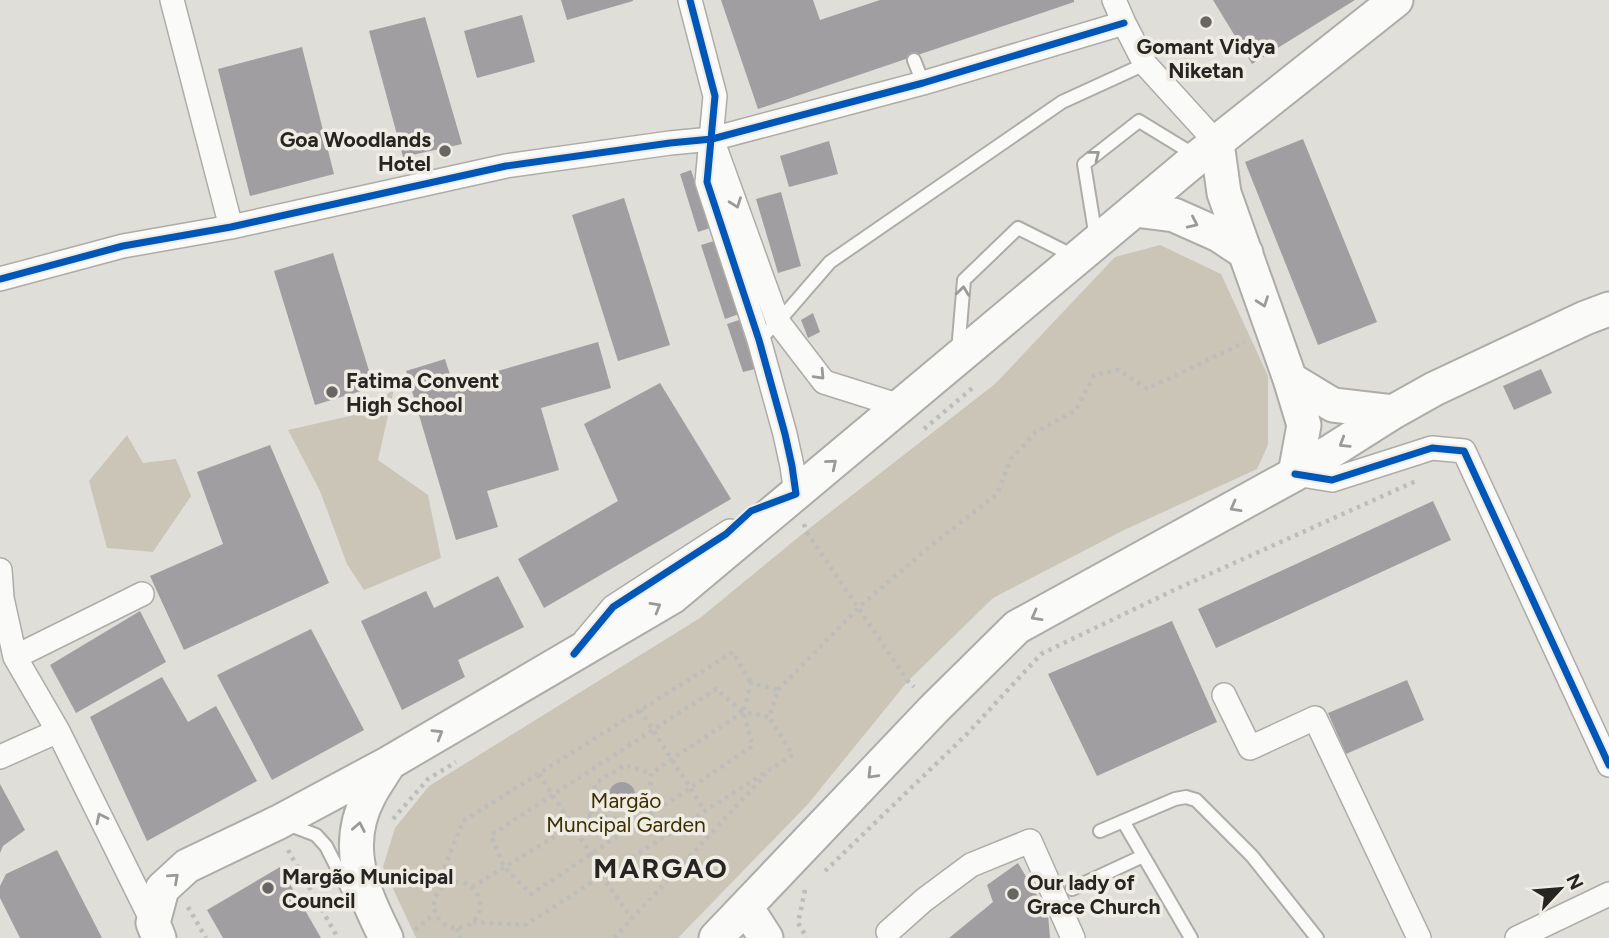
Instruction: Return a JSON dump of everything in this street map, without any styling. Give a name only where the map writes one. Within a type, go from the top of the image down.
[{"type":"main road","points":[[156,931],[162,889],[187,866],[283,835],[390,763],[673,597],[1087,249],[1394,1]]},
{"type":"main road","points":[[1207,150],[1246,253],[1304,425],[1295,474]]},
{"type":"main road","points":[[1135,210],[1174,215],[1219,235],[1246,253]]},
{"type":"main road","points":[[716,938],[934,709],[1017,626],[1295,474],[1434,389],[1609,309]]},
{"type":"main road","points":[[1290,379],[1332,405],[1393,412]]},
{"type":"main road","points":[[390,763],[368,798],[358,824],[356,854],[365,896],[399,935]]},
{"type":"main road","points":[[746,907],[766,938]]},
{"type":"street","points":[[172,0],[231,227]]},
{"type":"street","points":[[690,0],[715,96],[707,182],[759,340],[785,434],[796,494]]},
{"type":"street","points":[[1114,0],[1144,64],[1207,150]]},
{"type":"street","points":[[0,278],[123,246],[231,227],[506,166],[712,139],[922,83],[1124,23]]},
{"type":"street","points":[[712,139],[778,322],[824,382],[900,406]]},
{"type":"street","points":[[1295,474],[1332,480],[1432,448],[1464,451],[1609,765]]},
{"type":"street","points":[[0,570],[1,598],[15,657],[58,731],[156,931]]},
{"type":"street","points":[[15,657],[142,594]]},
{"type":"street","points":[[1224,695],[1250,748],[1315,718],[1419,938]]},
{"type":"street","points":[[0,757],[58,731]]},
{"type":"street","points":[[888,932],[924,900],[971,865],[1030,841],[1073,938]]},
{"type":"street","points":[[1529,936],[1609,894]]},
{"type":"lane","points":[[914,60],[922,83]]},
{"type":"lane","points":[[759,340],[830,262],[1062,102],[1144,64]]},
{"type":"lane","points":[[957,359],[964,280],[1018,228],[1087,249],[1084,164],[1139,121],[1207,150]]},
{"type":"lane","points":[[1100,831],[1175,799],[1186,797],[1196,800],[1252,856],[1317,938]]},
{"type":"lane","points":[[1123,821],[1191,938]]},
{"type":"lane","points":[[283,835],[303,829],[316,835],[326,846],[372,938]]},
{"type":"lane","points":[[1072,889],[1143,856]]},
{"type":"lane","points":[[734,938],[746,907]]},
{"type":"path","points":[[769,717],[778,690],[858,608],[997,494],[1011,459],[1036,432],[1076,410],[1094,375],[1119,370],[1147,389],[1272,328]]},
{"type":"path","points":[[824,872],[967,734],[1041,654],[1425,476]]},
{"type":"path","points":[[796,494],[806,531],[908,681],[934,709]]},
{"type":"path","points":[[444,885],[444,869],[463,821],[733,652],[751,683],[778,690]]},
{"type":"path","points":[[473,922],[525,925],[793,755],[769,717],[743,712],[716,689],[491,835],[505,867],[531,894],[753,746],[743,712],[751,683]]},
{"type":"path","points":[[640,710],[705,811]]},
{"type":"path","points":[[651,773],[743,712]]},
{"type":"path","points":[[592,814],[596,784],[624,765],[651,773]]},
{"type":"path","points":[[614,938],[771,769]]},
{"type":"path","points":[[472,887],[592,814],[622,820],[649,803],[651,773]]},
{"type":"path","points":[[538,774],[632,919]]},
{"type":"path","points":[[283,835],[338,938]]},
{"type":"path","points":[[459,881],[472,887],[480,900],[480,908],[473,922],[457,928],[444,924],[435,913],[433,905],[439,890],[444,885],[459,881]]},
{"type":"path","points":[[797,898],[805,890],[798,923],[807,938]]},
{"type":"path","points":[[187,905],[206,938]]},
{"type":"path","points":[[399,935],[435,913]]},
{"type":"path","points":[[457,928],[460,938]]},
{"type":"green space","name":"Margão Muncipal Garden","points":[[1160,245],[1221,274],[1268,376],[1268,445],[1257,469],[1124,530],[993,598],[908,681],[808,804],[678,938],[416,938],[383,867],[395,828],[429,786],[700,618],[806,531],[995,384],[1115,257]]},
{"type":"green space","points":[[394,389],[378,460],[428,495],[441,558],[364,590],[347,564],[320,491],[288,430],[363,413]]},
{"type":"green space","points":[[127,435],[143,463],[176,459],[191,496],[153,552],[107,548],[89,481]]},
{"type":"building","points":[[561,0],[633,0],[633,1],[567,20]]},
{"type":"building","points":[[721,0],[813,0],[820,20],[880,0],[1074,2],[758,109]]},
{"type":"building","points":[[1213,0],[1355,0],[1252,64]]},
{"type":"building","points":[[522,15],[535,62],[477,78],[464,31]]},
{"type":"building","points":[[425,17],[462,144],[403,157],[369,31]]},
{"type":"building","points":[[302,47],[334,174],[250,196],[218,69]]},
{"type":"building","points":[[1303,139],[1377,322],[1318,345],[1245,162]]},
{"type":"building","points":[[829,141],[838,174],[789,187],[780,156]]},
{"type":"building","points":[[691,170],[710,228],[698,232],[680,174]]},
{"type":"building","points":[[781,192],[801,266],[778,273],[756,199]]},
{"type":"building","points":[[624,198],[670,345],[618,361],[572,215]]},
{"type":"building","points":[[714,241],[739,314],[725,319],[701,245]]},
{"type":"building","points":[[333,253],[374,387],[315,405],[274,271]]},
{"type":"building","points":[[813,313],[820,332],[808,338],[801,320]]},
{"type":"building","points":[[739,320],[755,369],[743,372],[727,324]]},
{"type":"building","points":[[598,342],[611,388],[541,408],[559,470],[487,491],[498,527],[456,540],[406,371],[445,359],[453,384]]},
{"type":"building","points":[[1541,369],[1552,393],[1514,410],[1503,386]]},
{"type":"building","points":[[660,383],[731,499],[544,608],[518,559],[618,501],[584,424]]},
{"type":"building","points":[[270,445],[329,583],[184,650],[150,576],[223,544],[197,472]]},
{"type":"building","points":[[1433,501],[1451,540],[1216,648],[1198,609]]},
{"type":"building","points":[[498,576],[524,627],[458,660],[465,677],[402,710],[361,621],[426,591],[434,608]]},
{"type":"building","points":[[140,611],[166,662],[76,713],[50,665]]},
{"type":"building","points":[[1172,621],[1217,722],[1097,776],[1048,674]]},
{"type":"building","points":[[311,629],[364,730],[272,780],[217,675]]},
{"type":"building","points":[[162,677],[188,722],[216,706],[257,781],[147,841],[90,717]]},
{"type":"building","points":[[1407,680],[1424,720],[1346,754],[1328,713]]},
{"type":"building","points":[[622,782],[631,786],[635,795],[631,804],[622,808],[613,804],[609,795],[613,786]]},
{"type":"building","points":[[0,784],[25,830],[3,846],[0,853]]},
{"type":"building","points":[[57,850],[102,938],[20,938],[0,898],[0,886],[6,874]]},
{"type":"building","name":"Our lady of Grace Church","points":[[1018,863],[1048,914],[1050,938],[949,938],[993,902],[987,885]]},
{"type":"building","name":"Margão Municipal Council","points":[[280,867],[321,938],[223,938],[207,910]]},
{"type":"cycle path","points":[[574,654],[613,607],[726,534],[751,511],[796,494],[785,434],[759,340],[707,182],[715,96],[690,0]]},
{"type":"cycle path","points":[[0,279],[123,246],[231,227],[506,166],[712,139],[923,83],[1124,23]]},
{"type":"cycle path","points":[[1295,474],[1332,480],[1432,448],[1464,451],[1609,765]]},
{"type":"place","name":"Gomant Vidya Niketan","points":[[1206,22]]},
{"type":"place","name":"Goa Woodlands Hotel","points":[[445,151]]},
{"type":"place","name":"Fatima Convent High School","points":[[332,392]]},
{"type":"place","name":"Margão Municipal Council","points":[[268,888]]},
{"type":"place","name":"Our lady of Grace Church","points":[[1013,894]]},
{"type":"district","name":"MARGAO","points":[[661,868]]}]
